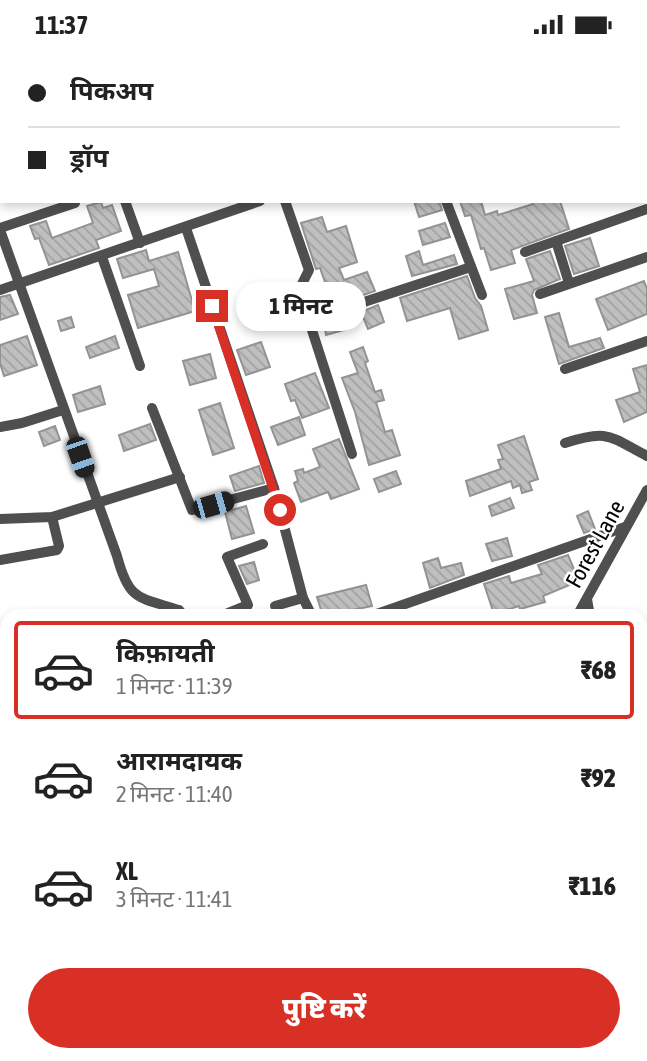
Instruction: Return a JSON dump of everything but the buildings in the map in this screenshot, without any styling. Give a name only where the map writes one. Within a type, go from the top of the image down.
[{"type":"street","points":[[75,203],[0,229],[126,585],[135,594],[176,609]]},
{"type":"street","points":[[126,203],[140,243]]},
{"type":"street","points":[[0,290],[255,203]]},
{"type":"street","points":[[286,203],[309,270],[299,290],[352,454]]},
{"type":"street","points":[[447,203],[482,295]]},
{"type":"street","points":[[525,252],[647,209]]},
{"type":"street","points":[[186,228],[274,488],[303,599],[308,609]]},
{"type":"street","points":[[556,241],[569,283]]},
{"type":"street","points":[[102,257],[140,366]]},
{"type":"street","points":[[540,294],[647,257]]},
{"type":"street","points":[[310,327],[364,302],[471,267]]},
{"type":"street","points":[[565,369],[647,341]]},
{"type":"street","points":[[152,408],[190,507],[194,510],[274,488]]},
{"type":"street","points":[[0,427],[64,410]]},
{"type":"street","points":[[565,443],[587,436],[603,435],[647,456]]},
{"type":"street","points":[[0,520],[52,517],[180,477]]},
{"type":"street","name":"Forest Lane","points":[[581,609],[647,490]]},
{"type":"street","points":[[0,560],[57,550],[59,546],[52,517]]},
{"type":"street","points":[[391,609],[625,527]]},
{"type":"street","points":[[238,609],[247,605],[227,557],[263,544]]},
{"type":"street","points":[[275,606],[303,599]]},
{"type":"street","points":[[587,599],[589,609]]},
{"type":"route","points":[[212,306],[280,510]]}]
